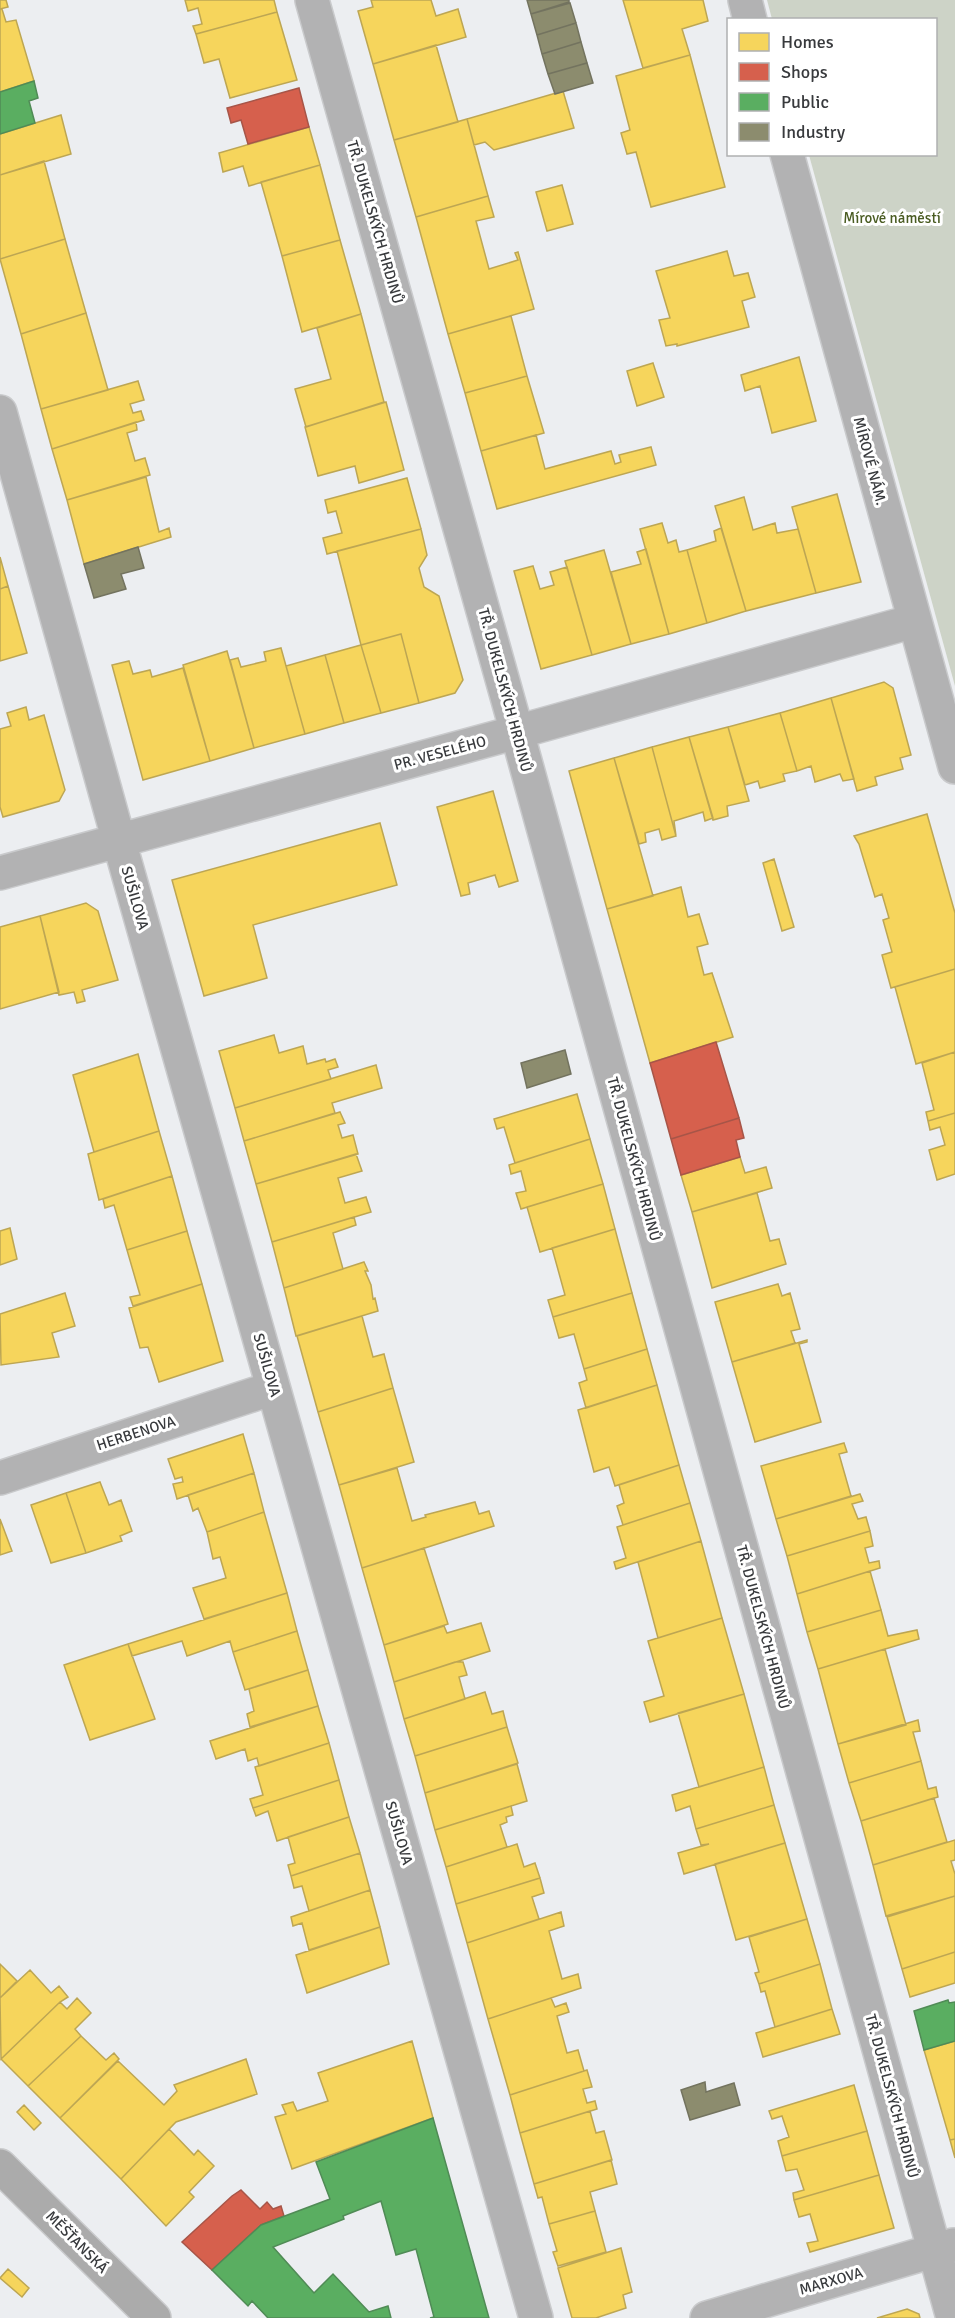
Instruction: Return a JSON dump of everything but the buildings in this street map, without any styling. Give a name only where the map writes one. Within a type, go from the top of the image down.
[{"type":"main road","name":"MĚŠŤANSKÁ","points":[[0,2166],[154,2318]]},
{"type":"street","name":"TŘ. DUKELSKÝCH HRDINŮ","points":[[312,0],[944,2248],[953,2318]]},
{"type":"street","points":[[745,0],[750,18]]},
{"type":"street","name":"MÍROVÉ NÁM.","points":[[788,156],[955,766]]},
{"type":"street","name":"SUŠILOVA","points":[[0,412],[536,2318]]},
{"type":"street","name":"PR. VESELÉHO","points":[[0,873],[914,621]]},
{"type":"street","name":"HERBENOVA","points":[[0,1478],[273,1388]]},
{"type":"street","name":"MARXOVA","points":[[707,2318],[944,2248]]},
{"type":"green space","name":"Mírové náměstí","points":[[767,0],[955,0],[955,686],[809,156],[937,156],[937,18],[772,18]]}]
